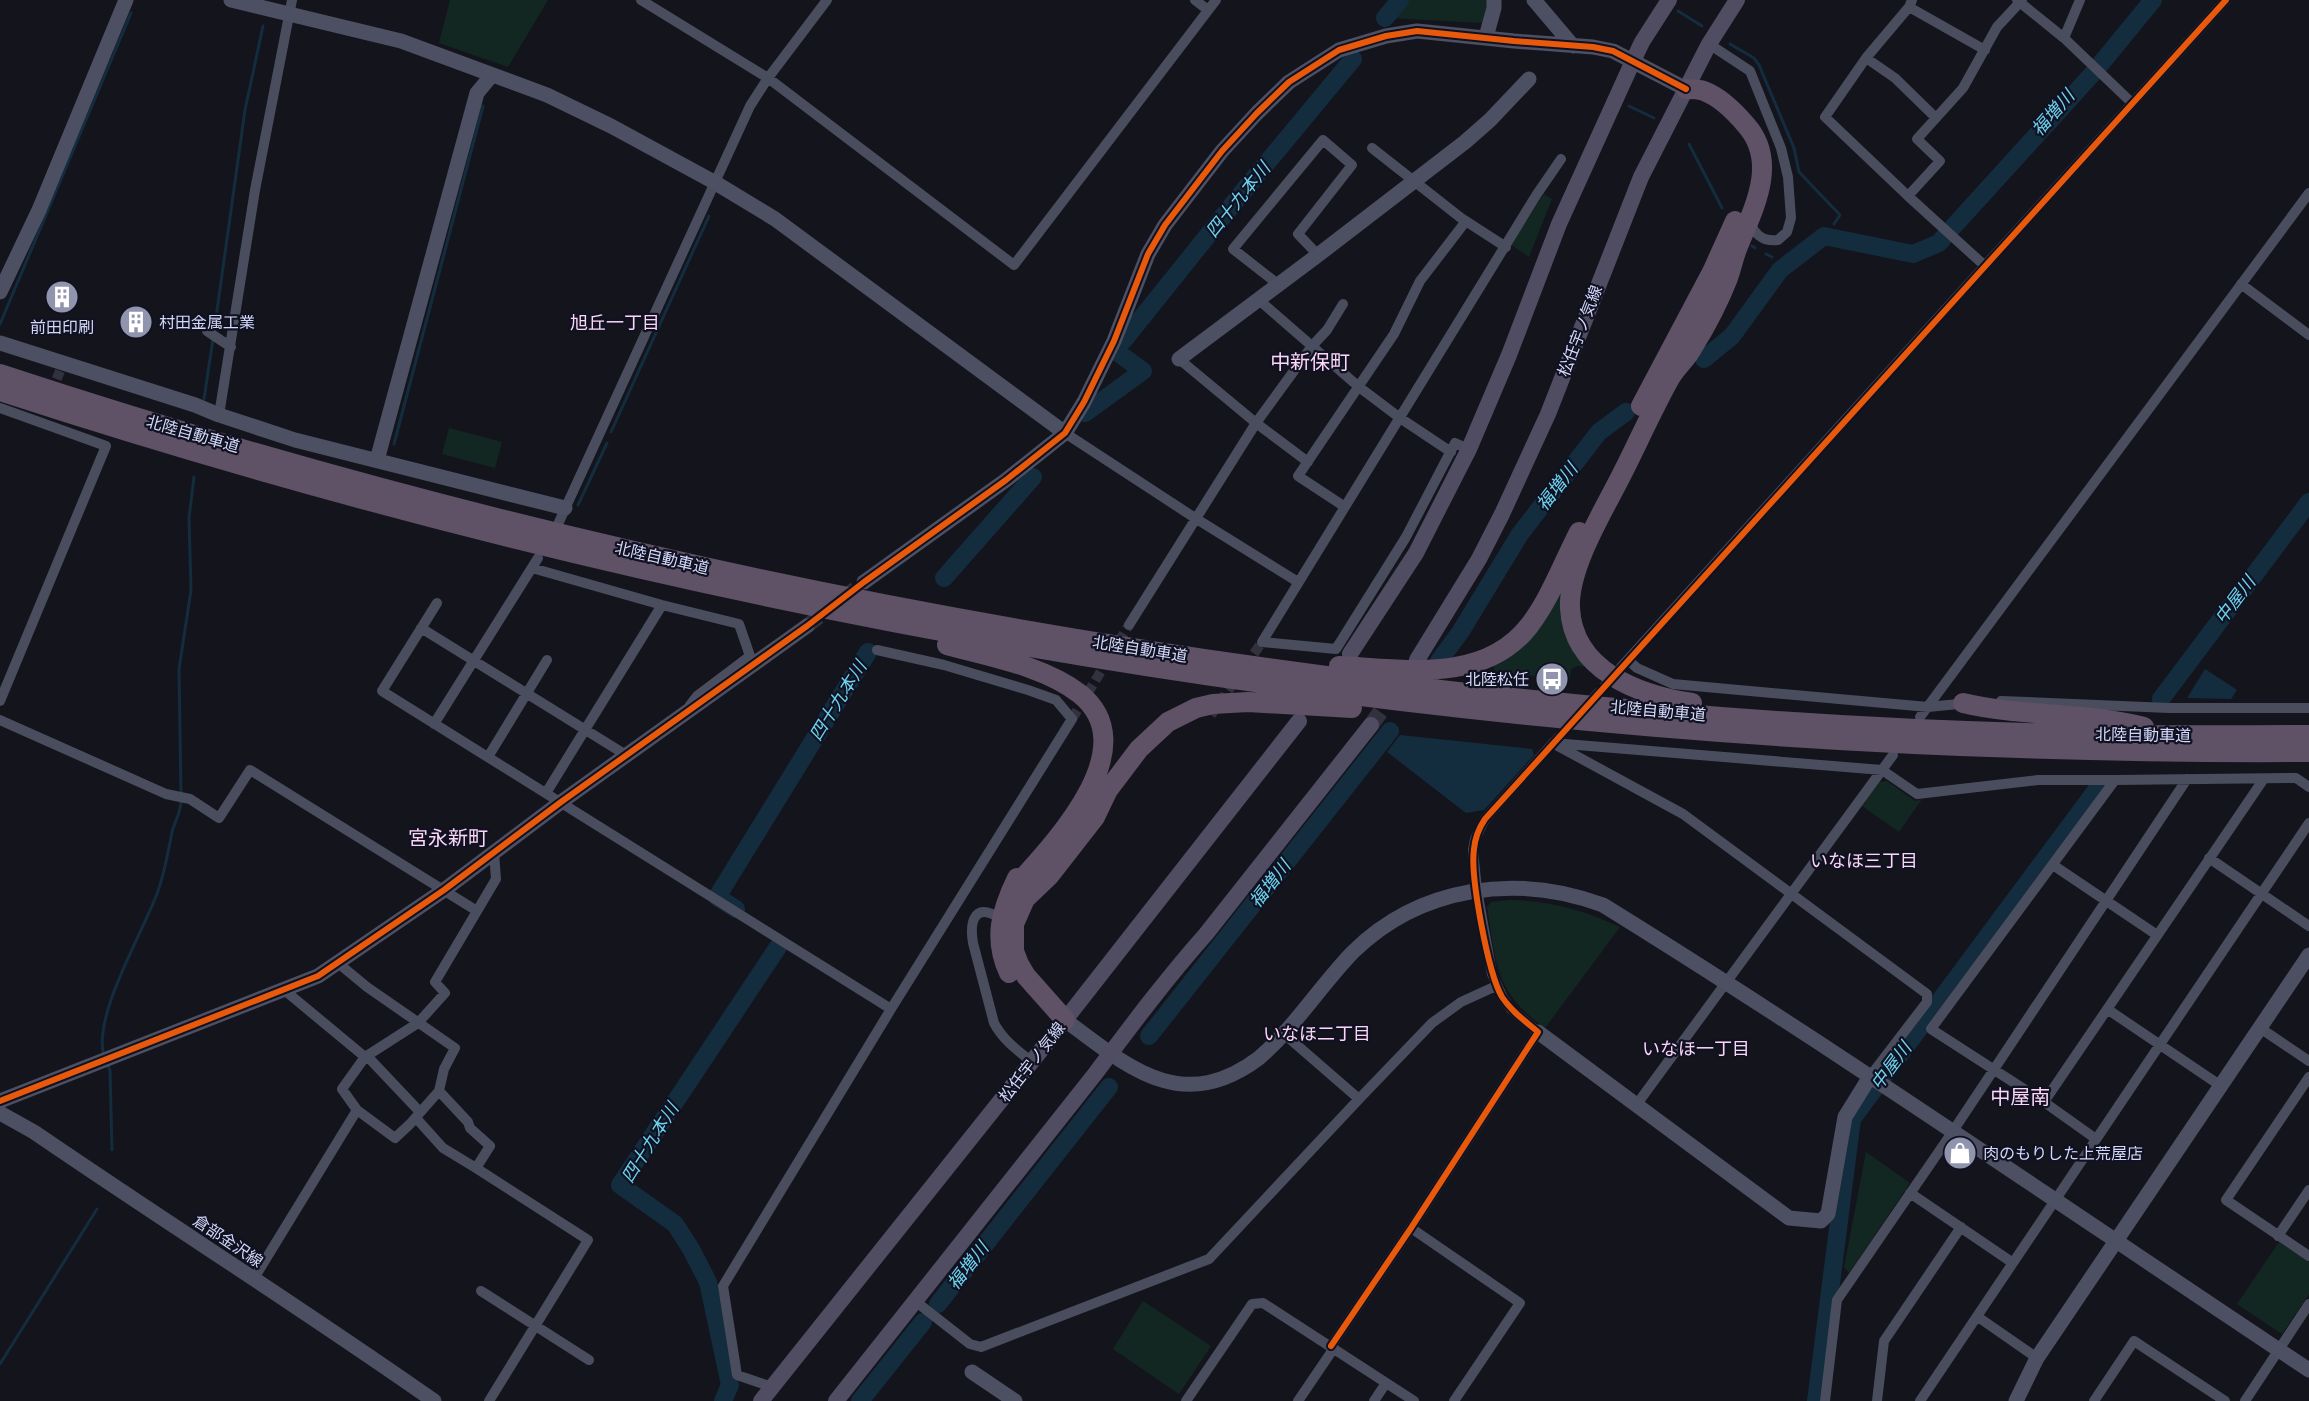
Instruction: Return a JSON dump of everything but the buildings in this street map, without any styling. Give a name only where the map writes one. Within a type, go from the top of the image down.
[{"type":"highway","points":[[1686,89],[1703,90],[1740,117],[1756,141],[1763,168],[1761,182],[1749,220],[1712,272],[1677,341],[1664,375],[1582,555],[1571,590],[1570,607],[1572,623],[1578,639],[1586,653],[1597,665],[1621,682],[1636,689],[1678,701],[1760,712],[1929,725],[1972,731]]},
{"type":"highway","points":[[1686,89],[1696,100],[1721,116],[1731,126],[1740,136],[1749,157],[1748,190],[1731,244]]},
{"type":"highway","name":"北陸自動車道","points":[[0,374],[276,458],[471,512],[577,538],[848,598],[1154,652],[1394,685],[1547,702],[1838,724],[1972,731],[2179,736],[2309,735]]},
{"type":"highway","points":[[1154,652],[1420,670],[1462,667],[1498,654],[1517,640],[1540,610],[1664,375]]},
{"type":"highway","name":"北陸自動車道","points":[[0,391],[170,445],[360,499],[573,554],[747,594],[936,632],[1143,667],[1380,699],[1511,714],[1688,730],[1948,746],[2074,750],[2309,752]]},
{"type":"highway","points":[[747,594],[788,607],[939,642],[1013,664],[1057,680],[1089,704],[1101,727],[1104,753],[1095,817],[1049,876],[1018,895],[1001,919],[1000,947],[1008,973],[1042,1009],[1065,1020]]},
{"type":"highway","points":[[1065,1020],[1026,976],[1014,951],[1014,924],[1026,859],[1074,799],[1101,785],[1161,727],[1182,714],[1213,704],[1248,702],[1511,714]]},
{"type":"highway","points":[[1963,703],[1987,709],[2113,719],[2179,736]]},
{"type":"main road","points":[[1350,654],[1416,553],[1469,449],[1559,224],[1642,42],[1669,0]]},
{"type":"main road","name":"松任宇ノ気線","points":[[1417,660],[1479,559],[1524,470],[1641,177],[1709,44],[1737,0]]},
{"type":"main road","name":"松任宇ノ気線","points":[[761,1401],[1032,1062],[1299,721]]},
{"type":"main road","points":[[836,1401],[1371,724]]},
{"type":"street","points":[[0,292],[39,210],[126,0]]},
{"type":"street","points":[[231,0],[290,7],[401,41],[547,95],[714,182],[775,219],[1065,433],[1298,582]]},
{"type":"street","points":[[641,0],[768,78],[1014,265],[1216,0]]},
{"type":"street","points":[[559,522],[750,106],[768,78],[827,0]]},
{"type":"street","points":[[1195,0],[1208,10]]},
{"type":"street","points":[[1486,37],[1494,0]]},
{"type":"street","points":[[1534,0],[1573,46]]},
{"type":"street","points":[[2064,38],[2080,0]]},
{"type":"street","points":[[2226,0],[1624,664],[1673,684],[1928,707],[1990,700],[2169,708],[2309,708]]},
{"type":"street","points":[[1908,196],[1940,161],[1917,139],[1963,88],[1997,27],[2020,1],[2064,38],[2132,103]]},
{"type":"street","points":[[1985,50],[1911,3],[1866,58],[1825,117],[1985,266]]},
{"type":"street","points":[[219,416],[228,345],[290,7]]},
{"type":"street","points":[[864,582],[1006,480],[1065,433],[1084,402],[1114,341],[1148,254],[1165,225],[1222,151],[1289,82],[1339,50],[1386,36],[1417,31],[1593,47],[1612,51],[1686,89]]},
{"type":"street","points":[[1709,44],[1750,71],[1785,162],[1791,218],[1787,232],[1778,240],[1765,239],[1754,232],[1749,220]]},
{"type":"street","points":[[1866,58],[1895,78],[1936,118]]},
{"type":"street","points":[[377,460],[477,93],[492,75]]},
{"type":"street","points":[[1308,462],[1256,423],[1179,359],[1414,182],[1490,120],[1529,79]]},
{"type":"street","points":[[1279,285],[1233,249],[1323,140],[1352,165],[1298,234],[1318,255]]},
{"type":"street","points":[[1372,148],[1414,182],[1506,247]]},
{"type":"street","points":[[1469,449],[1455,443],[1406,537],[1336,649],[1262,642],[1561,159]]},
{"type":"street","points":[[1920,717],[2309,193]]},
{"type":"street","points":[[1345,507],[1298,476],[1394,334],[1420,281],[1467,221]]},
{"type":"street","points":[[2241,284],[2309,335]]},
{"type":"street","points":[[1259,300],[1359,387],[1451,452]]},
{"type":"street","points":[[1129,625],[1256,423],[1312,346],[1327,330],[1343,304]]},
{"type":"street","points":[[207,331],[228,345]]},
{"type":"street","points":[[0,343],[61,368],[195,405],[219,416],[295,440],[565,508]]},
{"type":"street","points":[[0,408],[40,417],[106,446],[0,701]]},
{"type":"street","points":[[434,724],[535,563],[662,605],[739,624],[750,656],[697,696],[685,713]]},
{"type":"street","points":[[437,603],[382,691],[891,1009]]},
{"type":"street","points":[[546,793],[662,605]]},
{"type":"street","points":[[0,1101],[318,976],[444,890],[561,802],[807,627]]},
{"type":"street","points":[[421,628],[626,755]]},
{"type":"street","points":[[772,1387],[737,1375],[723,1286],[891,1009],[1072,719],[1056,700],[1028,690],[944,665],[878,650]]},
{"type":"street","points":[[488,757],[547,660]]},
{"type":"street","points":[[0,720],[166,794],[190,799],[219,818],[250,770],[477,911]]},
{"type":"street","points":[[1553,743],[1882,770],[1917,794],[2038,780],[2296,778],[2309,787]]},
{"type":"street","points":[[1553,743],[1683,814],[1927,994],[1927,1002],[1845,1117],[1828,1214],[1821,1221],[1789,1218],[1538,1032],[1511,1009],[1496,986],[1489,963],[1477,890],[1473,850],[1475,840],[1481,825],[1553,743]]},
{"type":"street","points":[[1637,1104],[1893,755]]},
{"type":"street","points":[[1826,1401],[1837,1300],[1953,1131],[1992,1069],[2187,779]]},
{"type":"street","points":[[2096,1139],[2044,1102],[1931,1029],[2115,780]]},
{"type":"street","points":[[2044,1102],[2263,780]]},
{"type":"street","points":[[1920,1401],[2309,823]]},
{"type":"street","points":[[338,963],[417,1023],[455,1048],[444,1069],[438,1091],[418,1115],[394,1138],[357,1110],[342,1089],[366,1056],[417,1023],[445,993],[435,982],[496,879],[494,852]]},
{"type":"street","points":[[2209,858],[2309,926]]},
{"type":"street","points":[[2053,865],[2157,935]]},
{"type":"street","points":[[1065,1020],[1110,1053],[1157,1080],[1192,1084],[1216,1079],[1240,1071],[1259,1058],[1344,962],[1378,932],[1428,904],[1477,890],[1525,887],[1555,890],[1584,897],[1603,904],[1726,981],[2309,1370]]},
{"type":"street","points":[[1001,919],[990,911],[983,911],[977,915],[972,921],[973,943],[994,1023],[1009,1044],[1032,1062]]},
{"type":"street","points":[[2016,1401],[2037,1358],[2309,955]]},
{"type":"street","points":[[915,1301],[970,1344],[981,1347],[1209,1259],[1432,1023],[1461,1002],[1496,986]]},
{"type":"street","points":[[284,989],[366,1056],[418,1115],[443,1148],[588,1240],[489,1401]]},
{"type":"street","points":[[2107,1009],[2221,1086]]},
{"type":"street","points":[[2259,1028],[2309,1061]]},
{"type":"street","points":[[1298,1401],[1538,1032]]},
{"type":"street","points":[[1283,1033],[1359,1099]]},
{"type":"street","points":[[2309,1077],[2226,1200],[2309,1256]]},
{"type":"street","points":[[438,1091],[468,1122],[470,1128],[490,1146],[476,1168]]},
{"type":"street","points":[[253,1280],[357,1110]]},
{"type":"street","name":"倉部金沢線","points":[[0,1113],[34,1132],[253,1280],[368,1354],[434,1401]]},
{"type":"street","points":[[2278,1236],[2309,1190]]},
{"type":"street","points":[[1910,1193],[2013,1263]]},
{"type":"street","points":[[1877,1401],[1884,1341],[1960,1227]]},
{"type":"street","points":[[1411,1228],[1520,1303],[1454,1401]]},
{"type":"street","points":[[481,1291],[590,1360]]},
{"type":"street","points":[[1186,1401],[1252,1304],[1263,1303],[1414,1401]]},
{"type":"street","points":[[2245,1401],[2309,1304]]},
{"type":"street","points":[[1978,1317],[2037,1358]]},
{"type":"street","points":[[2098,1400],[2134,1341],[2225,1401]]},
{"type":"street","points":[[972,1372],[1016,1401]]},
{"type":"street","points":[[1374,1401],[1386,1383]]},
{"type":"green space","points":[[450,0],[548,0],[508,67],[439,43]]},
{"type":"green space","points":[[1405,0],[1488,0],[1483,23],[1389,18]]},
{"type":"green space","points":[[1544,194],[1552,199],[1529,257],[1511,245]]},
{"type":"green space","points":[[449,428],[502,442],[495,468],[442,454]]},
{"type":"green space","points":[[1567,574],[1589,667],[1577,666],[1571,669],[1570,679],[1495,672],[1493,664]]},
{"type":"green space","points":[[1887,781],[1915,801],[1922,799],[1899,832],[1862,806],[1879,782]]},
{"type":"green space","points":[[1510,900],[1539,902],[1567,908],[1620,927],[1545,1028],[1516,1002],[1507,989],[1496,961],[1487,907],[1491,902]]},
{"type":"green space","points":[[1866,1152],[1910,1183],[1849,1273],[1844,1267]]},
{"type":"green space","points":[[2279,1242],[2309,1262],[2309,1294],[2282,1334],[2237,1304]]},
{"type":"green space","points":[[1143,1301],[1211,1346],[1179,1394],[1113,1349]]},
{"type":"water","points":[[2205,669],[2237,690],[2231,699],[2187,698]]},
{"type":"water","points":[[1400,735],[1532,749],[1534,755],[1484,810],[1466,813],[1387,752]]},
{"type":"waterway","name":"四十九本川","points":[[1385,18],[1400,0]]},
{"type":"waterway","name":"福増川","points":[[1953,227],[2094,72],[2153,0]]},
{"type":"waterway","points":[[1678,11],[1702,26]]},
{"type":"waterway","points":[[0,324],[131,13]]},
{"type":"waterway","points":[[214,332],[245,110],[263,26]]},
{"type":"waterway","points":[[1730,44],[1754,58],[1759,65],[1794,148],[1799,172],[1840,215],[1834,224]]},
{"type":"waterway","name":"四十九本川","points":[[1123,341],[1353,59]]},
{"type":"waterway","points":[[394,444],[483,106]]},
{"type":"waterway","points":[[1629,106],[1654,118]]},
{"type":"waterway","points":[[1689,144],[1722,208]]},
{"type":"waterway","points":[[611,432],[709,216]]},
{"type":"waterway","name":"福増川","points":[[1824,236],[1830,231]]},
{"type":"waterway","name":"福増川","points":[[1704,359],[1732,336],[1780,270],[1824,236],[1913,254],[1939,243],[1944,237]]},
{"type":"waterway","points":[[1766,254],[1772,257]]},
{"type":"waterway","points":[[204,399],[213,339]]},
{"type":"waterway","name":"四十九本川","points":[[1085,413],[1143,371],[1117,352]]},
{"type":"waterway","name":"福増川","points":[[1439,661],[1461,631],[1520,534],[1599,432],[1626,412]]},
{"type":"waterway","points":[[578,505],[607,443]]},
{"type":"waterway","points":[[181,794],[179,669],[191,590],[189,518],[194,477]]},
{"type":"waterway","name":"四十九本川","points":[[944,578],[1033,477]]},
{"type":"waterway","name":"中屋川","points":[[2161,699],[2309,502]]},
{"type":"waterway","name":"四十九本川","points":[[736,909],[717,897],[868,652]]},
{"type":"waterway","name":"福増川","points":[[1149,1036],[1390,731]]},
{"type":"waterway","name":"中屋川","points":[[1816,1401],[1852,1119],[2100,785]]},
{"type":"waterway","points":[[104,1056],[102,1039],[105,1019],[121,974],[158,891],[181,801]]},
{"type":"waterway","name":"四十九本川","points":[[723,1401],[730,1385],[708,1282],[675,1224],[620,1185],[778,947]]},
{"type":"waterway","points":[[108,1065],[112,1150]]},
{"type":"waterway","name":"福増川","points":[[938,1304],[1109,1087]]},
{"type":"waterway","points":[[0,1364],[97,1209]]},
{"type":"waterway","name":"福増川","points":[[860,1401],[923,1322]]},
{"type":"tunnel","points":[[51,393],[60,371]]},
{"type":"tunnel","points":[[807,626],[864,582]]},
{"type":"tunnel","points":[[1072,719],[1129,625]]},
{"type":"tunnel","points":[[1211,715],[1262,642]]},
{"type":"tunnel","points":[[1553,743],[1615,674]]},
{"type":"tunnel","points":[[1371,725],[1396,690]]},
{"type":"cycle path","points":[[1331,1346],[1411,1228],[1538,1032],[1502,997],[1491,968],[1477,901],[1473,862],[1475,841],[1485,819],[2226,0]]},
{"type":"cycle path","points":[[0,1101],[318,976],[444,890],[561,802],[1006,480],[1065,433],[1084,402],[1114,341],[1148,254],[1165,225],[1222,151],[1289,82],[1339,50],[1386,36],[1417,31],[1593,47],[1613,51],[1686,89]]},
{"type":"place","name":"前田印刷","points":[[62,297]]},
{"type":"place","name":"村田金属工業","points":[[136,322]]},
{"type":"place","name":"北陸松任","points":[[1552,679]]},
{"type":"place","name":"肉のもりした上荒屋店","points":[[1960,1153]]},
{"type":"district","name":"旭丘一丁目","points":[[615,323]]},
{"type":"district","name":"中新保町","points":[[1310,362]]},
{"type":"district","name":"宮永新町","points":[[448,838]]},
{"type":"district","name":"いなほ三丁目","points":[[1864,861]]},
{"type":"district","name":"いなほ二丁目","points":[[1317,1034]]},
{"type":"district","name":"いなほ一丁目","points":[[1696,1049]]},
{"type":"district","name":"中屋南","points":[[2020,1097]]}]
